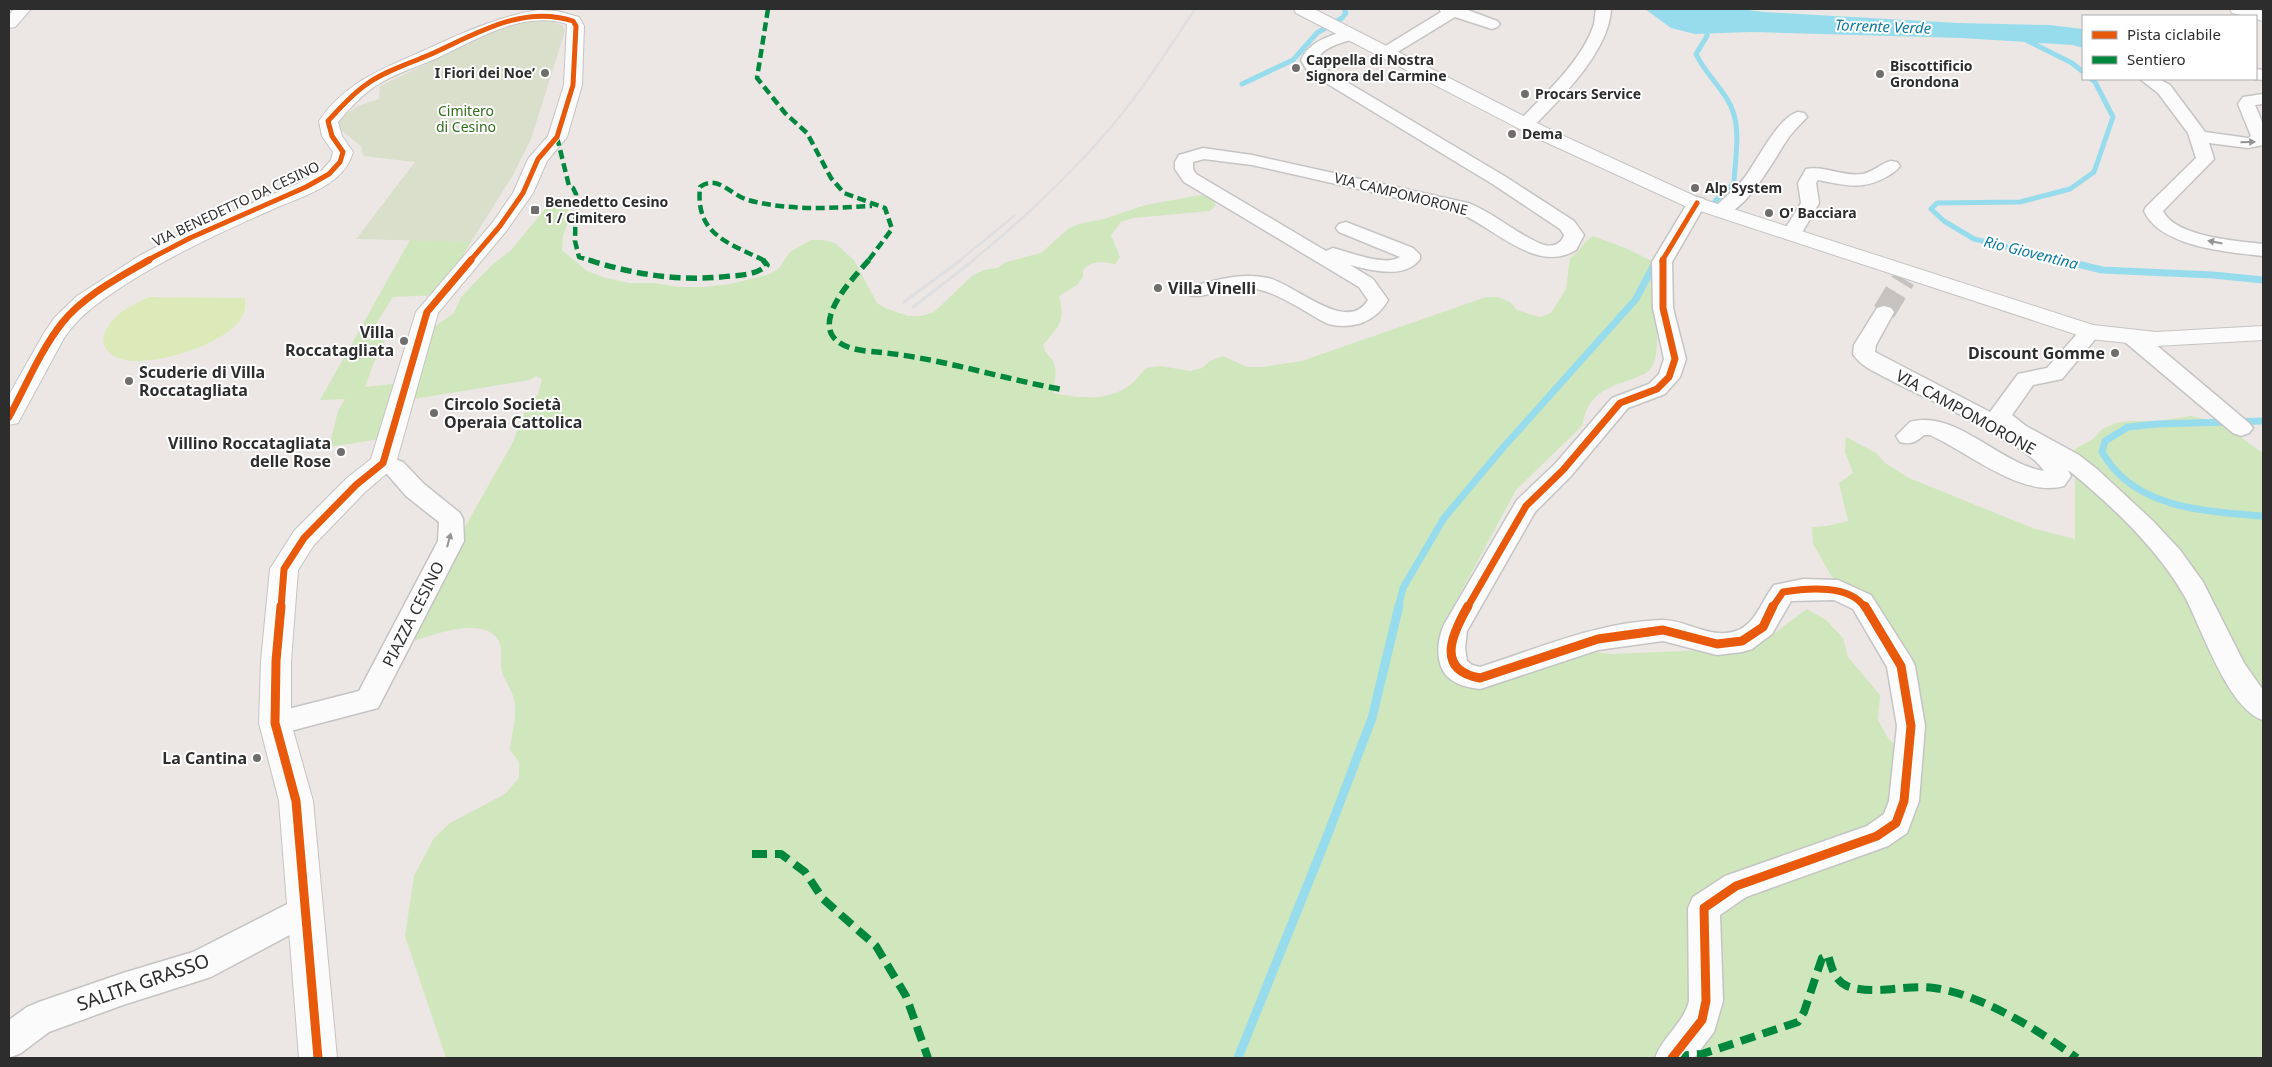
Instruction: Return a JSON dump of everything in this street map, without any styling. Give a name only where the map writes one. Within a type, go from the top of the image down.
[{"type":"street","points":[[9,23],[23,9]]},
{"type":"street","points":[[1302,9],[1526,125],[1710,207],[1906,275],[2090,332],[2134,338],[2196,338],[2263,333]]},
{"type":"street","points":[[2238,9],[2263,16]]},
{"type":"street","points":[[1385,53],[1453,10],[1492,24]]},
{"type":"street","points":[[1526,125],[1564,85],[1589,48],[1605,19],[1604,10]]},
{"type":"street","name":"VIA BENEDETTO DA CESINO","points":[[9,417],[52,338],[64,322],[85,301],[147,261],[190,238],[306,187],[329,174],[340,162],[343,152],[332,136],[328,121],[347,99],[374,80],[495,25],[531,16],[556,15],[573,21],[576,26],[572,86],[557,137],[538,159],[523,193],[500,226],[427,312],[383,463]]},
{"type":"street","name":"VIA CAMPOMORONE","points":[[1196,291],[1226,282],[1253,282],[1276,287],[1324,315],[1335,319],[1358,318],[1373,310],[1378,300],[1366,283],[1190,178],[1184,170],[1185,159],[1203,153],[1252,160],[1447,203],[1477,213],[1533,248],[1542,251],[1562,250],[1570,246],[1574,240],[1571,230],[1500,181],[1314,69],[1309,60],[1312,53],[1337,28]]},
{"type":"street","points":[[2150,80],[2164,89],[2200,137],[2205,159],[2159,203],[2153,211],[2158,221],[2174,231],[2191,237],[2263,250]]},
{"type":"street","points":[[2171,98],[2179,96],[2172,80]]},
{"type":"street","points":[[2200,137],[2248,143],[2258,141],[2260,136],[2246,104],[2248,101],[2263,99]]},
{"type":"street","points":[[1672,1058],[1702,1020],[1706,1001],[1704,908],[1736,886],[1876,836],[1896,823],[1904,801],[1911,726],[1902,666],[1862,602],[1838,590],[1803,589],[1783,592],[1774,604],[1763,627],[1742,641],[1717,644],[1663,630],[1607,638],[1480,678],[1462,674],[1454,665],[1450,648],[1454,630],[1526,506],[1563,470],[1620,403],[1657,389],[1669,377],[1675,359],[1663,308],[1662,262],[1670,246],[1710,207],[1751,182],[1783,133],[1798,117]]},
{"type":"street","points":[[1792,234],[1810,202],[1807,183],[1812,173],[1848,180],[1868,180],[1891,166]]},
{"type":"street","name":"VIA CAMPOMORONE","points":[[1313,250],[1387,267],[1399,266],[1407,263],[1410,259],[1410,255],[1406,252],[1346,228]]},
{"type":"street","name":"VIA CAMPOMORONE","points":[[1884,312],[1865,345],[1864,354],[1868,358],[2007,432],[2047,457],[2055,466],[2059,476],[2056,480],[2048,481],[2028,476],[1933,427],[1918,427],[1908,436]]},
{"type":"street","name":"VIA CAMPOMORONE","points":[[2090,332],[2054,374],[2026,379],[2000,415],[2012,427],[2071,460],[2134,517],[2168,551],[2186,576],[2201,602],[2220,646],[2244,685],[2263,708]]},
{"type":"street","points":[[2134,338],[2241,428]]},
{"type":"street","points":[[318,1058],[296,801],[275,723],[276,662],[284,569],[304,538],[356,485],[383,463]]},
{"type":"street","name":"PIAZZA CESINO","points":[[275,723],[368,700],[451,541],[451,519],[415,490],[395,468],[383,463]]},
{"type":"street","name":"SALITA GRASSO","points":[[9,1041],[39,1019],[123,989],[200,966],[305,910]]},
{"type":"green space","name":"Cimitero di Cesino","points":[[549,20],[563,26],[565,31],[531,139],[513,175],[471,242],[356,239],[415,162],[363,156],[361,146],[337,127],[338,120],[358,106],[379,99],[380,86],[504,27],[527,21]]},
{"type":"green space","points":[[1201,195],[1212,198],[1216,205],[1210,211],[1133,218],[1121,222],[1111,235],[1120,257],[1115,264],[1102,262],[1090,265],[1083,270],[1083,277],[1077,285],[1059,296],[1062,312],[1060,323],[1043,345],[1053,361],[1055,369],[1053,393],[1083,397],[1103,396],[1112,394],[1130,385],[1146,368],[1161,366],[1190,371],[1202,368],[1210,361],[1223,356],[1247,367],[1262,367],[1302,361],[1486,297],[1498,297],[1510,302],[1517,310],[1540,317],[1551,313],[1566,289],[1570,258],[1593,236],[1630,250],[1652,261],[1651,273],[1657,346],[1651,368],[1644,374],[1600,393],[1589,406],[1582,426],[1516,490],[1441,629],[1441,651],[1452,671],[1559,659],[1594,652],[1612,654],[1754,648],[1807,609],[1826,620],[1843,638],[1848,657],[1880,695],[1878,720],[1888,738],[1913,764],[1901,684],[1858,596],[1832,577],[1813,544],[1812,527],[1848,521],[1839,483],[1853,473],[1845,452],[1846,437],[1876,453],[1885,463],[1909,478],[2035,529],[2075,539],[2075,449],[2093,439],[2102,429],[2116,423],[2129,421],[2159,421],[2191,416],[2234,428],[2243,439],[2263,453],[2263,1058],[446,1058],[405,936],[414,876],[434,838],[450,823],[505,794],[519,778],[519,762],[510,750],[515,704],[502,672],[499,642],[489,632],[467,628],[428,636],[408,643],[452,550],[513,442],[524,413],[538,394],[542,379],[536,376],[530,380],[414,399],[430,330],[454,313],[461,297],[492,265],[510,251],[546,208],[558,206],[568,209],[571,215],[563,235],[562,250],[587,271],[606,278],[629,283],[655,283],[678,287],[705,287],[731,284],[770,274],[779,268],[790,252],[811,240],[824,240],[835,243],[854,260],[877,303],[885,308],[908,316],[922,316],[934,312],[973,275],[984,270],[997,268],[1006,262],[1041,253],[1069,228],[1104,219],[1145,205]]},
{"type":"green space","points":[[410,240],[471,242],[438,295],[393,297],[371,332],[389,332],[365,387],[402,383],[387,438],[329,447],[338,411],[345,399],[320,400]]},
{"type":"green space","points":[[149,297],[245,298],[245,308],[239,321],[229,331],[197,348],[146,361],[121,359],[113,355],[104,344],[106,330],[119,314]]},
{"type":"water","name":"Torrente Verde","points":[[1645,9],[1740,9],[1958,23],[2049,25],[2082,29],[2082,48],[2073,45],[1961,38],[1750,32],[1695,34],[1671,28]]},
{"type":"waterway","points":[[1242,84],[1293,60],[1317,33],[1342,18],[1346,13],[1344,9]]},
{"type":"waterway","points":[[1708,24],[1707,36],[1696,54],[1732,108],[1737,129],[1734,183],[1715,201]]},
{"type":"waterway","name":"Rio Gioventina","points":[[2024,39],[2072,63],[2082,71]]},
{"type":"waterway","name":"Rio Gioventina","points":[[2066,261],[1974,239],[1944,221],[1931,209],[1937,203],[2020,202],[2070,189],[2094,172],[2113,117],[2092,80]]},
{"type":"waterway","name":"Rio Gioventina","points":[[2061,260],[2102,270],[2213,275],[2263,280]]},
{"type":"waterway","points":[[1398,608],[1403,588],[1444,518],[1501,450],[1636,299],[1656,261]]},
{"type":"waterway","name":"Rio Gioventina","points":[[2263,421],[2157,424],[2128,427],[2105,441],[2102,452],[2114,469],[2131,484],[2147,494],[2185,507],[2263,516]]},
{"type":"waterway","points":[[1238,1058],[1328,834],[1372,718],[1399,606]]},
{"type":"tunnel","points":[[1884,312],[1904,279]]},
{"type":"railway","points":[[972,261],[1050,192],[1104,135],[1141,90],[1195,9]]},
{"type":"railway","points":[[959,261],[1014,216]]},
{"type":"railway","points":[[904,302],[961,260]]},
{"type":"railway","points":[[913,307],[974,260]]},
{"type":"marked path","points":[[768,9],[757,78],[785,113],[807,133],[831,178],[844,193],[885,208],[888,212],[892,229],[885,242],[844,289],[836,302],[831,315],[830,330],[835,340],[852,348],[913,356],[1026,383],[1065,390]]},
{"type":"marked path","points":[[557,137],[569,186],[573,188],[576,194],[575,241],[579,257],[624,270],[669,278],[692,279],[738,276],[761,271],[767,265],[765,261],[724,242],[709,228],[704,218],[700,192],[700,187],[709,182],[718,183],[741,198],[756,202],[784,206],[872,206]]},
{"type":"marked path","points":[[752,854],[781,854],[805,872],[823,899],[876,946],[906,996],[928,1058]]},
{"type":"marked path","points":[[1674,1056],[1702,1054],[1798,1022],[1804,1012],[1822,958],[1828,955],[1836,977],[1840,982],[1849,986],[1872,989],[1925,987],[1951,992],[2009,1016],[2077,1058]]},
{"type":"cycle path","points":[[9,417],[52,338],[63,322],[85,301],[147,261],[190,238],[306,187],[329,174],[340,162],[343,152],[332,136],[328,121],[366,84],[393,70],[500,24],[539,15],[557,16],[573,21],[576,26],[573,85],[557,137],[538,159],[523,193],[500,226],[427,312],[383,463],[356,485],[304,538],[284,569],[276,661],[275,723],[296,801],[318,1058]]},
{"type":"cycle path","points":[[1672,1058],[1702,1020],[1706,1001],[1704,908],[1736,886],[1877,836],[1896,823],[1904,801],[1911,726],[1901,666],[1862,602],[1838,590],[1803,589],[1783,592],[1774,604],[1763,627],[1742,641],[1717,644],[1663,630],[1598,639],[1480,678],[1462,673],[1457,668],[1452,656],[1452,648],[1454,630],[1526,506],[1563,470],[1620,403],[1657,389],[1669,377],[1675,359],[1663,308],[1662,262],[1697,203]]},
{"type":"place","name":"Cappella di Nostra Signora del Carmine","points":[[1296,68]]},
{"type":"place","name":"I Fiori dei Noe’","points":[[545,73]]},
{"type":"place","name":"Biscottificio Grondona","points":[[1880,74]]},
{"type":"place","name":"Procars Service","points":[[1525,94]]},
{"type":"place","name":"Dema","points":[[1512,134]]},
{"type":"place","name":"Alp System","points":[[1695,188]]},
{"type":"place","name":"Benedetto Cesino 1 / Cimitero","points":[[535,210]]},
{"type":"place","name":"O' Bacciara","points":[[1769,213]]},
{"type":"place","name":"Villa Vinelli","points":[[1158,288]]},
{"type":"place","name":"Villa Roccatagliata","points":[[404,341]]},
{"type":"place","name":"Discount Gomme","points":[[2115,353]]},
{"type":"place","name":"Scuderie di Villa Roccatagliata","points":[[129,381]]},
{"type":"place","name":"Circolo Società Operaia Cattolica","points":[[434,413]]},
{"type":"place","name":"Villino Roccatagliata delle Rose","points":[[341,452]]},
{"type":"place","name":"La Cantina","points":[[257,758]]}]
